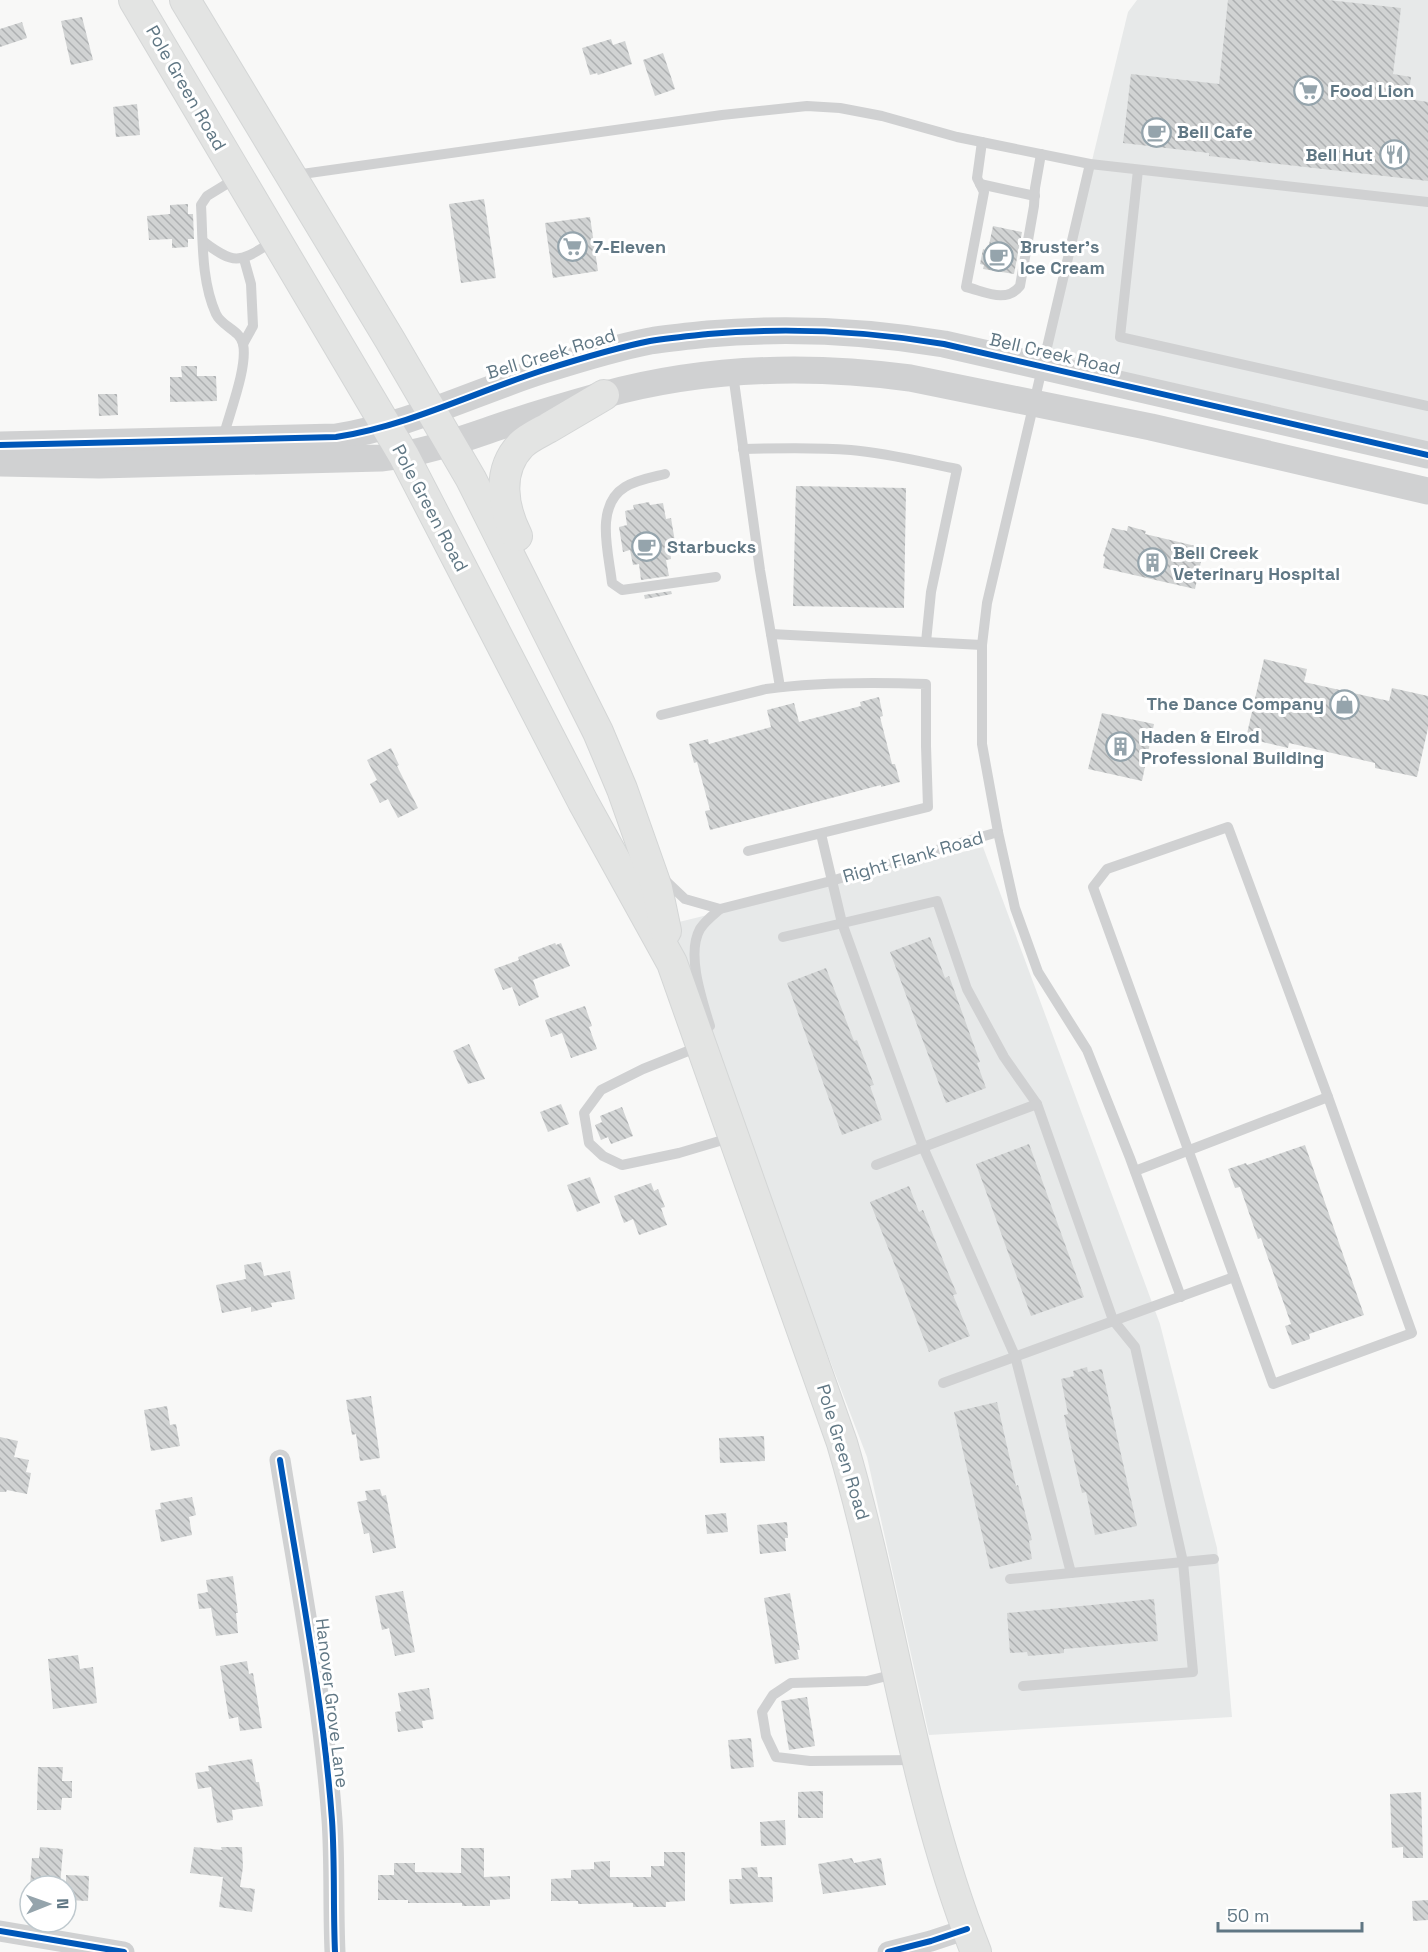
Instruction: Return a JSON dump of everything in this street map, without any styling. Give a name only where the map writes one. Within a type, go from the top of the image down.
[{"type":"main road","name":"Pole Green Road","points":[[134,0],[404,456],[583,802],[672,963],[711,1047],[734,1137],[842,1443],[861,1508],[917,1760],[943,1857],[971,1940]]},
{"type":"main road","name":"Pole Green Road","points":[[185,0],[390,340],[476,489],[598,732],[657,888],[672,963]]},
{"type":"main road","points":[[598,732],[565,630],[514,529],[505,508],[503,489],[513,457],[520,446],[604,395]]},
{"type":"street","name":"Bell Creek Road","points":[[0,445],[336,437],[386,427],[542,371],[605,352],[660,340],[746,331],[818,330],[881,334],[944,344],[1428,455]]},
{"type":"street","points":[[0,463],[99,465],[404,456],[451,444],[495,428],[604,395],[664,381],[732,371],[804,369],[874,373],[910,378],[1150,428],[1428,491]]},
{"type":"street","name":"Hanover Grove Lane","points":[[280,1460],[313,1650],[322,1724],[332,1821],[335,1952]]},
{"type":"street","points":[[0,1931],[124,1952]]},
{"type":"street","points":[[888,1952],[931,1941],[971,1940]]},
{"type":"lane","points":[[292,176],[722,114],[807,106],[840,108],[882,116],[982,142],[1090,164],[1428,202]]},
{"type":"lane","points":[[982,142],[977,178],[984,192],[966,287],[1005,297],[1014,294],[1020,286],[1041,154]]},
{"type":"lane","name":"Right Flank Road","points":[[720,909],[831,881],[998,832],[982,744],[982,645],[987,603],[1090,164]]},
{"type":"lane","points":[[1138,170],[1119,337],[1428,406]]},
{"type":"lane","points":[[238,177],[207,196],[201,205],[208,296],[218,318],[238,335],[243,344]]},
{"type":"lane","points":[[980,184],[1035,196]]},
{"type":"lane","points":[[204,242],[219,254],[235,260],[244,259],[276,240]]},
{"type":"lane","points":[[222,441],[242,369],[243,344],[253,326],[251,285],[244,259]]},
{"type":"lane","points":[[732,371],[780,687]]},
{"type":"lane","points":[[743,449],[791,447],[853,450],[957,469],[931,592],[926,642]]},
{"type":"lane","points":[[665,474],[625,487],[614,498],[609,508],[606,531],[612,583],[622,590],[716,577]]},
{"type":"lane","points":[[771,634],[982,645]]},
{"type":"lane","points":[[660,715],[780,687],[868,682],[926,684],[928,807],[748,851]]},
{"type":"lane","points":[[1227,827],[1328,1097],[1412,1333],[1273,1384],[1093,887],[1107,869],[1227,827]]},
{"type":"lane","points":[[998,832],[1015,908],[1038,972],[1087,1050],[1135,1171],[1181,1298]]},
{"type":"lane","points":[[821,834],[842,923],[923,1147],[1015,1356],[1071,1573]]},
{"type":"lane","points":[[646,856],[670,888],[684,899],[720,909]]},
{"type":"lane","points":[[783,937],[937,901],[967,989],[1005,1057],[1037,1104],[1113,1320],[1135,1347],[1183,1562],[1193,1672],[1023,1686]]},
{"type":"lane","points":[[720,909],[701,927],[694,945],[700,994],[711,1047],[643,1069],[602,1090],[584,1113],[589,1143],[603,1156],[622,1165],[679,1153],[734,1137]]},
{"type":"lane","points":[[1135,1171],[1328,1097]]},
{"type":"lane","points":[[876,1165],[1037,1104]]},
{"type":"lane","points":[[943,1383],[1234,1277]]},
{"type":"lane","points":[[1010,1579],[1214,1559]]},
{"type":"lane","points":[[898,1673],[867,1681],[791,1683],[773,1695],[762,1712],[766,1736],[776,1757],[810,1761],[917,1760]]},
{"type":"shaded area","points":[[1137,0],[1428,0],[1428,455],[1042,367],[1128,12]]},
{"type":"shaded area","points":[[983,847],[1160,1324],[1217,1548],[1232,1717],[929,1735],[867,1457],[664,928],[675,923]]},
{"type":"building","points":[[1228,0],[1328,0],[1401,8],[1393,74],[1411,77],[1408,99],[1428,102],[1428,181],[1209,156],[1209,153],[1123,143],[1131,74],[1219,84]]},
{"type":"building","points":[[82,17],[93,60],[71,65],[61,21]]},
{"type":"building","points":[[22,22],[27,38],[0,47],[0,29]]},
{"type":"building","points":[[611,39],[613,45],[625,41],[632,64],[598,75],[597,73],[590,75],[582,48]]},
{"type":"building","points":[[663,53],[675,89],[655,96],[643,60]]},
{"type":"building","points":[[137,104],[140,135],[116,137],[113,107]]},
{"type":"building","points":[[484,199],[496,278],[461,283],[449,204]]},
{"type":"building","points":[[188,204],[188,214],[193,214],[194,239],[188,239],[188,247],[172,248],[172,239],[149,240],[147,216],[170,214],[170,205]]},
{"type":"building","name":"7-Eleven","points":[[590,217],[598,271],[553,278],[545,223]]},
{"type":"building","name":"Bruster's Ice Cream","points":[[993,226],[1022,232],[1014,274],[983,269],[984,265],[980,264],[983,249],[986,250],[989,245]]},
{"type":"building","points":[[181,366],[197,366],[197,376],[216,376],[217,401],[170,402],[170,377],[182,377]]},
{"type":"building","points":[[98,394],[117,394],[118,415],[99,416]]},
{"type":"building","points":[[796,486],[906,488],[904,608],[793,606]]},
{"type":"building","name":"Starbucks","points":[[649,502],[650,505],[663,503],[666,519],[671,518],[675,542],[669,543],[671,559],[666,560],[669,576],[641,580],[639,564],[633,565],[630,550],[623,552],[619,527],[627,525],[625,511],[634,509],[633,505]]},
{"type":"building","name":"Bell Creek Veterinary Hospital","points":[[1128,526],[1146,531],[1145,534],[1204,548],[1195,589],[1103,568],[1105,557],[1103,556],[1112,528],[1127,531]]},
{"type":"building","points":[[671,591],[672,594],[645,599],[644,595]]},
{"type":"building","points":[[1264,659],[1307,669],[1304,682],[1389,701],[1392,688],[1428,696],[1428,728],[1417,777],[1375,768],[1375,763],[1289,743],[1288,748],[1246,738]]},
{"type":"building","points":[[879,697],[883,716],[880,717],[892,764],[895,764],[900,782],[710,830],[705,811],[710,810],[697,762],[694,763],[689,744],[708,739],[709,744],[771,727],[767,710],[794,703],[799,722],[861,706],[860,702]]},
{"type":"building","name":"Haden & Elrod Professional Building","points":[[1102,713],[1154,724],[1142,781],[1088,769]]},
{"type":"building","points":[[391,748],[399,765],[397,766],[418,808],[398,818],[388,799],[380,803],[370,784],[377,780],[367,760]]},
{"type":"building","points":[[930,937],[945,978],[949,976],[980,1062],[977,1063],[986,1088],[946,1103],[890,952]]},
{"type":"building","points":[[555,943],[556,945],[561,943],[570,966],[533,980],[539,997],[519,1006],[512,987],[503,990],[494,969]]},
{"type":"building","points":[[826,968],[854,1041],[857,1040],[874,1085],[870,1086],[882,1120],[842,1135],[787,983]]},
{"type":"building","points":[[585,1006],[597,1049],[571,1058],[562,1033],[551,1037],[545,1020]]},
{"type":"building","points":[[469,1044],[485,1079],[468,1084],[453,1051]]},
{"type":"building","points":[[561,1104],[569,1124],[548,1132],[540,1112]]},
{"type":"building","points":[[622,1107],[633,1136],[611,1144],[608,1137],[601,1140],[595,1125],[602,1122],[600,1116]]},
{"type":"building","points":[[1029,1144],[1084,1297],[1031,1316],[976,1164]]},
{"type":"building","points":[[1305,1145],[1364,1315],[1309,1334],[1310,1339],[1292,1345],[1285,1326],[1291,1324],[1261,1238],[1258,1239],[1240,1187],[1235,1188],[1228,1169],[1246,1163],[1247,1165]]},
{"type":"building","points":[[590,1177],[600,1203],[577,1212],[567,1185]]},
{"type":"building","points":[[651,1183],[654,1191],[658,1189],[665,1207],[661,1208],[667,1225],[639,1235],[633,1219],[624,1223],[614,1196]]},
{"type":"building","points":[[909,1186],[919,1212],[923,1210],[957,1294],[953,1295],[970,1336],[929,1352],[870,1202]]},
{"type":"building","points":[[261,1262],[264,1276],[290,1271],[295,1299],[271,1303],[272,1307],[251,1312],[251,1307],[222,1313],[216,1285],[246,1279],[244,1265]]},
{"type":"building","points":[[1087,1367],[1088,1372],[1102,1369],[1137,1526],[1095,1535],[1086,1492],[1082,1493],[1064,1415],[1068,1414],[1061,1379],[1074,1376],[1073,1371]]},
{"type":"building","points":[[371,1396],[380,1458],[360,1461],[356,1434],[352,1435],[346,1400]]},
{"type":"building","points":[[997,1402],[1016,1486],[1018,1485],[1032,1540],[1029,1541],[1032,1559],[990,1569],[954,1412]]},
{"type":"building","points":[[167,1406],[170,1425],[176,1424],[180,1446],[151,1451],[144,1410]]},
{"type":"building","points":[[764,1436],[765,1461],[720,1463],[719,1438]]},
{"type":"building","points":[[0,1437],[18,1441],[14,1457],[29,1460],[26,1472],[31,1473],[27,1494],[7,1490],[0,1492]]},
{"type":"building","points":[[380,1489],[382,1496],[386,1495],[396,1548],[373,1553],[369,1533],[364,1534],[357,1502],[367,1500],[365,1491]]},
{"type":"building","points":[[192,1497],[196,1515],[189,1517],[192,1535],[161,1542],[155,1510],[161,1509],[160,1503]]},
{"type":"building","points":[[726,1513],[728,1532],[707,1534],[705,1515]]},
{"type":"building","points":[[787,1522],[786,1551],[760,1554],[757,1525]]},
{"type":"building","points":[[233,1576],[238,1633],[216,1636],[211,1608],[199,1609],[197,1594],[208,1592],[206,1580]]},
{"type":"building","points":[[403,1591],[415,1652],[395,1656],[389,1628],[382,1630],[375,1596]]},
{"type":"building","points":[[790,1593],[800,1650],[797,1650],[799,1659],[775,1664],[764,1598]]},
{"type":"building","points":[[1154,1599],[1158,1641],[1064,1649],[1064,1653],[1028,1656],[1027,1652],[1010,1653],[1007,1613]]},
{"type":"building","points":[[78,1655],[80,1669],[93,1667],[97,1703],[53,1709],[48,1659]]},
{"type":"building","points":[[247,1661],[249,1674],[253,1673],[262,1728],[240,1731],[238,1717],[229,1719],[220,1666]]},
{"type":"building","points":[[429,1688],[434,1719],[422,1721],[423,1728],[398,1732],[395,1712],[401,1711],[398,1693]]},
{"type":"building","points":[[807,1697],[815,1746],[789,1750],[781,1701]]},
{"type":"building","points":[[751,1738],[754,1767],[731,1769],[728,1740]]},
{"type":"building","points":[[252,1759],[263,1806],[232,1810],[233,1820],[217,1823],[211,1787],[198,1789],[195,1773],[209,1771],[208,1766]]},
{"type":"building","points":[[38,1767],[63,1767],[62,1781],[72,1781],[72,1798],[62,1798],[61,1810],[37,1810]]},
{"type":"building","points":[[823,1791],[823,1818],[798,1818],[798,1792]]},
{"type":"building","points":[[1421,1792],[1423,1858],[1403,1858],[1403,1847],[1392,1848],[1390,1794]]},
{"type":"building","points":[[785,1820],[786,1845],[761,1846],[760,1822]]},
{"type":"building","points":[[40,1847],[63,1849],[61,1874],[31,1874],[32,1858],[39,1858]]},
{"type":"building","points":[[194,1847],[222,1850],[221,1847],[242,1847],[243,1867],[240,1887],[255,1889],[252,1912],[219,1907],[223,1877],[190,1873]]},
{"type":"building","points":[[461,1848],[484,1848],[484,1877],[510,1876],[510,1899],[490,1900],[490,1906],[378,1900],[378,1875],[394,1875],[394,1863],[415,1863],[415,1872],[461,1873]]},
{"type":"building","points":[[664,1852],[685,1852],[685,1901],[666,1902],[666,1907],[633,1907],[633,1903],[578,1904],[578,1901],[551,1901],[551,1879],[571,1878],[571,1870],[594,1869],[594,1862],[610,1861],[610,1877],[651,1877],[651,1866],[664,1866]]},
{"type":"building","points":[[852,1858],[854,1863],[881,1858],[886,1885],[823,1894],[818,1864]]},
{"type":"building","points":[[757,1867],[758,1877],[772,1877],[773,1902],[730,1904],[729,1879],[742,1879],[741,1868]]},
{"type":"building","points":[[78,1876],[89,1876],[88,1901],[78,1901]]},
{"type":"building","points":[[1428,1900],[1428,1920],[1413,1921],[1412,1901]]},
{"type":"cycle path","points":[[0,445],[336,437],[415,417],[544,370],[637,344],[708,334],[827,331],[944,344],[1428,455]]},
{"type":"cycle path","points":[[280,1460],[323,1730],[333,1836],[335,1952]]},
{"type":"cycle path","points":[[888,1952],[967,1929]]},
{"type":"cycle path","points":[[0,1931],[124,1952]]},
{"type":"place","name":"Food Lion","points":[[1309,91]]},
{"type":"place","name":"Bell Cafe","points":[[1156,132]]},
{"type":"place","name":"Bell Hut","points":[[1394,155]]},
{"type":"place","name":"7-Eleven","points":[[572,247]]},
{"type":"place","name":"Bruster's Ice Cream","points":[[999,257]]},
{"type":"place","name":"Starbucks","points":[[646,547]]},
{"type":"place","name":"Bell Creek Veterinary Hospital","points":[[1152,563]]},
{"type":"place","name":"The Dance Company","points":[[1345,704]]},
{"type":"place","name":"Haden & Elrod Professional Building","points":[[1120,747]]}]
